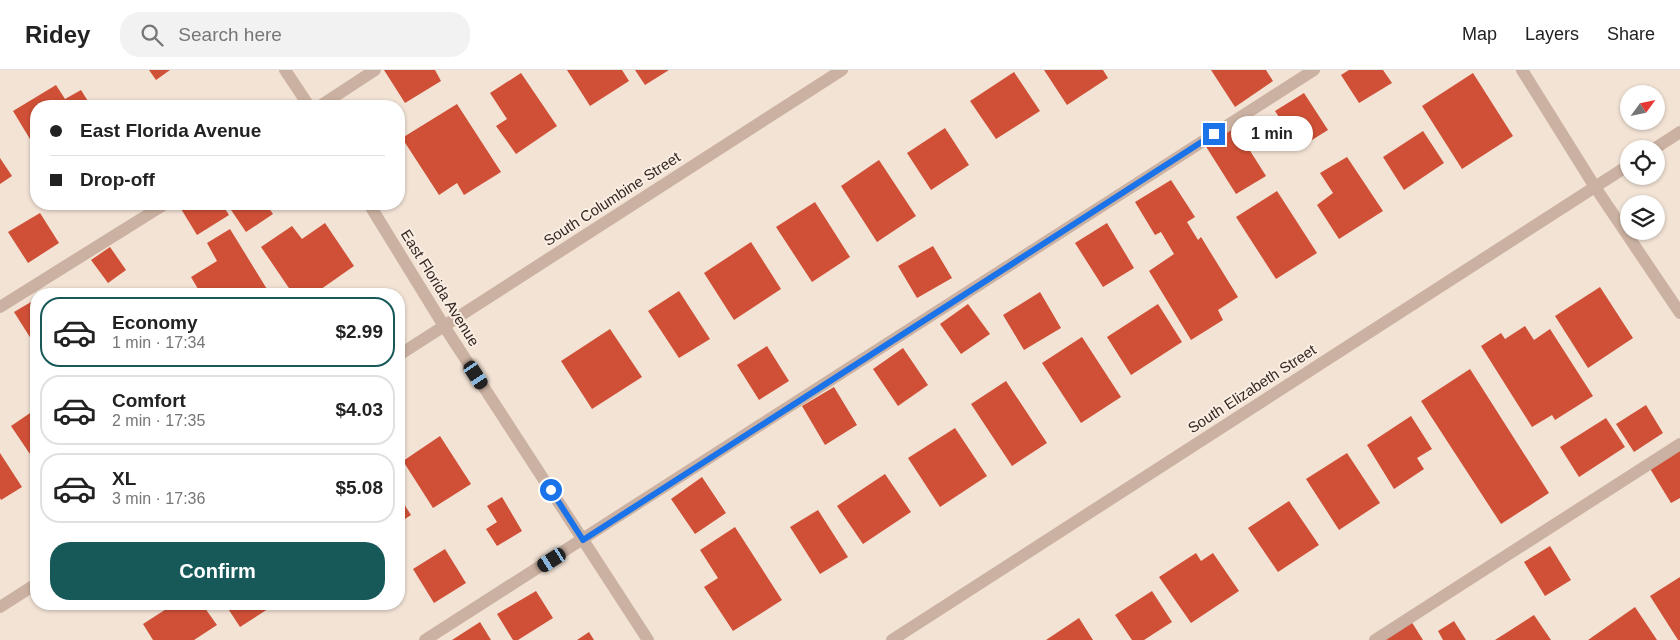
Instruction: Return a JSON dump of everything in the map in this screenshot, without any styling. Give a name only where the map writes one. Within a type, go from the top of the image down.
[{"type":"street","points":[[285,70],[305,100]]},
{"type":"street","points":[[329,100],[375,70]]},
{"type":"street","name":"South Columbine Street","points":[[405,351],[842,70]]},
{"type":"street","points":[[425,640],[1314,70]]},
{"type":"street","points":[[1522,70],[1595,187],[1680,313]]},
{"type":"street","points":[[1665,142],[1680,132]]},
{"type":"street","name":"South Elizabeth Street","points":[[892,640],[1620,172]]},
{"type":"street","points":[[30,288],[155,210]]},
{"type":"street","name":"East Florida Avenue","points":[[373,210],[444,326],[648,640]]},
{"type":"street","points":[[0,307],[30,288]]},
{"type":"street","points":[[1375,640],[1680,444]]},
{"type":"street","points":[[0,607],[30,588]]},
{"type":"building","points":[[149,70],[170,70],[156,80]]},
{"type":"building","points":[[384,70],[435,70],[441,81],[405,103],[405,100],[403,100]]},
{"type":"building","points":[[567,70],[622,70],[629,81],[590,106]]},
{"type":"building","points":[[635,70],[669,70],[645,85]]},
{"type":"building","points":[[1044,70],[1103,70],[1108,78],[1067,105]]},
{"type":"building","points":[[1211,70],[1266,70],[1273,81],[1235,107]]},
{"type":"building","points":[[1349,70],[1383,70],[1392,83],[1359,103],[1341,75]]},
{"type":"building","points":[[1014,72],[1040,111],[996,139],[970,101]]},
{"type":"building","points":[[521,73],[557,126],[516,154],[496,126],[507,119],[490,93]]},
{"type":"building","points":[[1473,73],[1513,136],[1462,169],[1422,106]]},
{"type":"building","points":[[56,85],[65,99],[81,90],[87,100],[31,100]]},
{"type":"building","points":[[1304,93],[1328,130],[1299,148],[1275,111]]},
{"type":"building","points":[[30,101],[30,139],[13,111]]},
{"type":"building","points":[[457,104],[501,172],[464,195],[457,183],[439,195],[405,143],[405,136]]},
{"type":"building","points":[[1235,127],[1266,176],[1236,194],[1205,145]]},
{"type":"building","points":[[945,128],[969,165],[931,190],[907,153]]},
{"type":"building","points":[[1423,131],[1444,163],[1404,190],[1383,157]]},
{"type":"building","points":[[1347,157],[1383,211],[1339,239],[1317,205],[1333,193],[1320,173]]},
{"type":"building","points":[[0,158],[12,176],[0,184]]},
{"type":"building","points":[[879,160],[916,216],[877,242],[841,186]]},
{"type":"building","points":[[1171,180],[1195,217],[1187,222],[1198,240],[1201,237],[1238,297],[1218,310],[1223,320],[1191,340],[1149,271],[1174,254],[1161,232],[1155,235],[1135,202]]},
{"type":"building","points":[[1277,191],[1317,253],[1276,279],[1236,217]]},
{"type":"building","points":[[815,202],[850,257],[812,282],[776,227]]},
{"type":"building","points":[[182,210],[226,210],[229,215],[197,235]]},
{"type":"building","points":[[231,210],[270,210],[273,214],[246,232]]},
{"type":"building","points":[[40,213],[59,243],[28,263],[8,232]]},
{"type":"building","points":[[325,223],[354,266],[323,288],[289,288],[261,247],[292,226],[302,239]]},
{"type":"building","points":[[1107,223],[1134,268],[1103,287],[1075,243]]},
{"type":"building","points":[[230,229],[266,288],[197,288],[191,277],[217,261],[207,243]]},
{"type":"building","points":[[751,242],[781,289],[734,320],[704,273]]},
{"type":"building","points":[[933,246],[952,278],[917,298],[898,266]]},
{"type":"building","points":[[110,247],[126,270],[108,283],[91,260]]},
{"type":"building","points":[[1600,287],[1633,338],[1588,368],[1555,316]]},
{"type":"building","points":[[679,291],[710,339],[679,358],[648,311]]},
{"type":"building","points":[[1040,292],[1061,328],[1024,350],[1003,315]]},
{"type":"building","points":[[30,303],[30,337],[14,312]]},
{"type":"building","points":[[968,304],[990,334],[961,354],[940,324]]},
{"type":"building","points":[[1158,304],[1182,342],[1131,375],[1107,337]]},
{"type":"building","points":[[1525,326],[1534,340],[1550,329],[1593,396],[1555,420],[1552,415],[1532,427],[1481,346],[1501,333],[1505,339]]},
{"type":"building","points":[[610,329],[642,377],[592,409],[561,361]]},
{"type":"building","points":[[1082,337],[1121,397],[1081,423],[1042,363]]},
{"type":"building","points":[[767,346],[789,381],[759,400],[737,365]]},
{"type":"building","points":[[903,348],[928,385],[898,406],[873,369]]},
{"type":"building","points":[[1470,369],[1549,493],[1501,524],[1421,401]]},
{"type":"building","points":[[1006,381],[1047,443],[1012,466],[971,404]]},
{"type":"building","points":[[834,387],[857,425],[825,445],[802,406]]},
{"type":"building","points":[[1646,405],[1663,433],[1634,452],[1616,424]]},
{"type":"building","points":[[30,413],[30,454],[11,426]]},
{"type":"building","points":[[1411,416],[1432,449],[1417,458],[1424,469],[1394,489],[1367,445]]},
{"type":"building","points":[[1606,418],[1625,447],[1579,477],[1560,447]]},
{"type":"building","points":[[955,428],[987,476],[940,507],[908,458]]},
{"type":"building","points":[[440,436],[471,484],[433,508],[405,464],[405,460]]},
{"type":"building","points":[[1680,449],[1680,498],[1671,503],[1649,467]]},
{"type":"building","points":[[0,453],[22,487],[1,500],[0,498]]},
{"type":"building","points":[[1347,453],[1380,503],[1339,530],[1306,479]]},
{"type":"building","points":[[885,474],[911,512],[863,544],[837,506]]},
{"type":"building","points":[[702,477],[726,513],[695,534],[671,499]]},
{"type":"building","points":[[502,497],[522,531],[497,546],[486,529],[497,522],[487,506]]},
{"type":"building","points":[[1289,501],[1319,545],[1278,572],[1248,528]]},
{"type":"building","points":[[405,506],[411,515],[405,519]]},
{"type":"building","points":[[818,510],[848,557],[820,574],[790,527]]},
{"type":"building","points":[[735,527],[782,600],[733,631],[704,587],[718,578],[700,550]]},
{"type":"building","points":[[1550,546],[1571,580],[1545,596],[1524,562]]},
{"type":"building","points":[[445,549],[466,583],[434,603],[413,569]]},
{"type":"building","points":[[1196,553],[1201,561],[1213,553],[1239,591],[1191,623],[1159,577]]},
{"type":"building","points":[[1680,577],[1680,640],[1678,640],[1650,596]]},
{"type":"building","points":[[536,591],[553,618],[518,640],[513,640],[497,614]]},
{"type":"building","points":[[1152,591],[1172,622],[1144,640],[1132,640],[1115,615]]},
{"type":"building","points":[[1635,607],[1657,640],[1588,640]]},
{"type":"building","points":[[165,610],[206,610],[217,625],[194,640],[153,640],[143,624]]},
{"type":"building","points":[[229,610],[266,610],[240,627]]},
{"type":"building","points":[[1534,615],[1551,640],[1495,640]]},
{"type":"building","points":[[1079,618],[1093,640],[1046,640]]},
{"type":"building","points":[[1411,621],[1423,640],[1380,640]]},
{"type":"building","points":[[1454,621],[1466,640],[1443,640],[1438,631]]},
{"type":"building","points":[[480,622],[491,640],[452,640]]},
{"type":"building","points":[[589,632],[594,640],[577,640]]},
{"type":"route","points":[[551,490],[583,540],[1214,134]]}]
